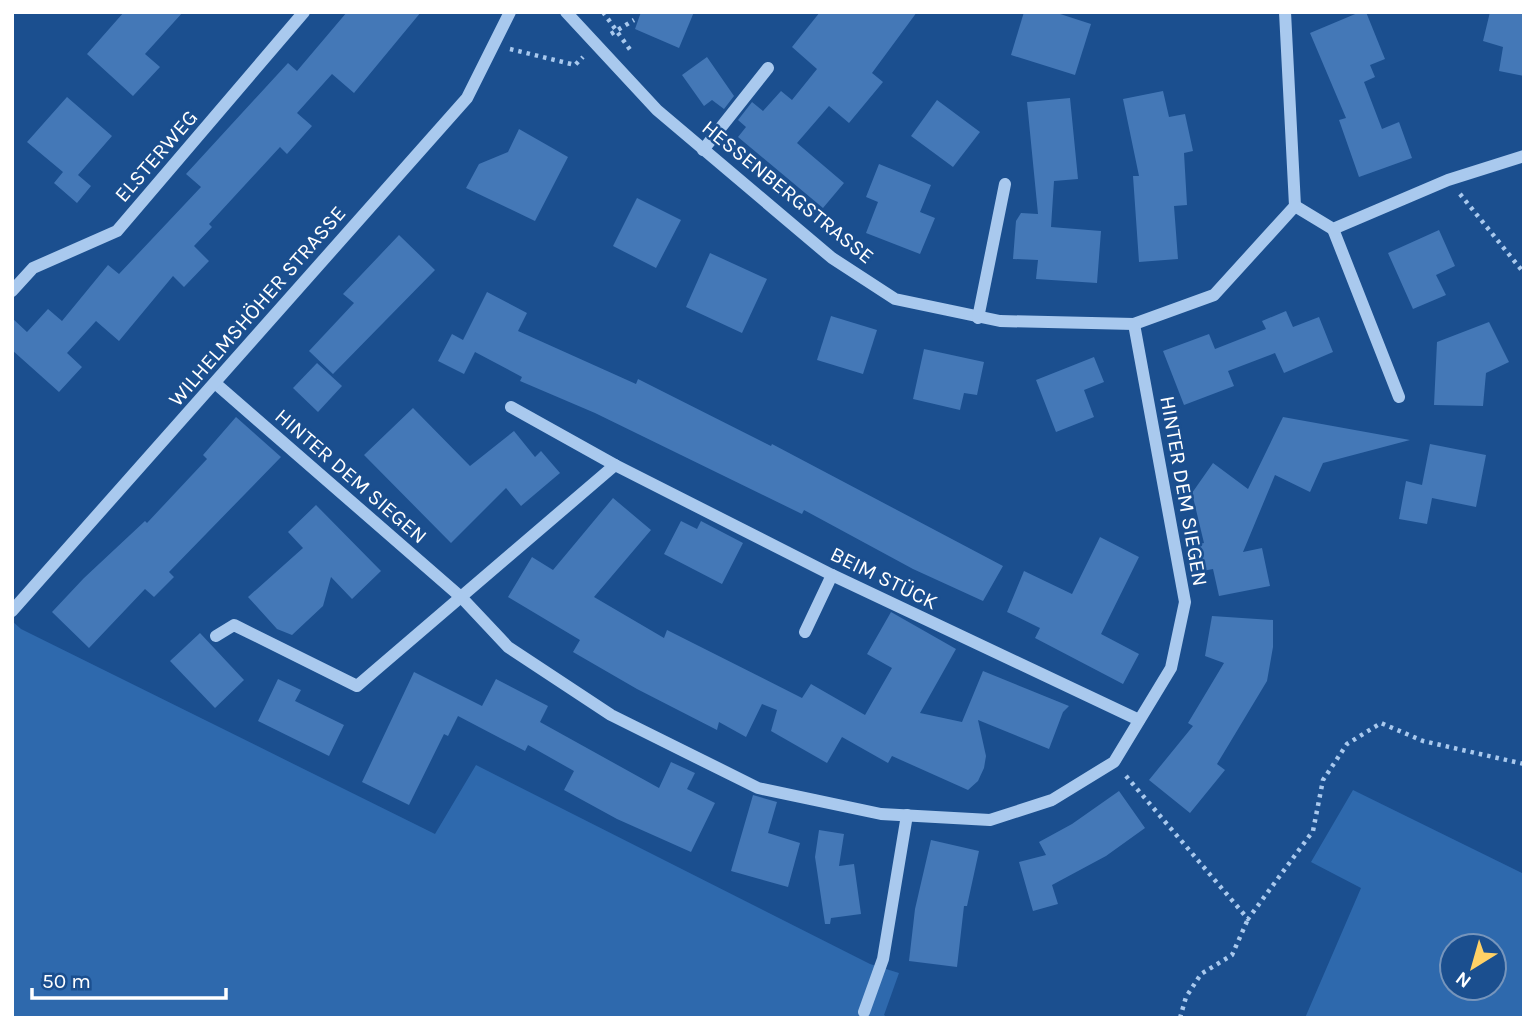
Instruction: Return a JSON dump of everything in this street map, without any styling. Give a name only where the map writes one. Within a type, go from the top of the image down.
[{"type":"street","name":"ELSTERWEG","points":[[12,291],[33,268],[117,231],[304,12]]},
{"type":"street","name":"WILHELMSHÖHER STRASSE","points":[[12,611],[467,98],[510,12]]},
{"type":"street","name":"HESSENBERGSTRASSE","points":[[566,12],[657,110],[832,258],[895,299],[1000,321],[1134,324],[1214,295],[1295,206]]},
{"type":"street","points":[[1285,12],[1295,206],[1333,229],[1399,397]]},
{"type":"street","points":[[703,150],[768,68]]},
{"type":"street","points":[[1333,229],[1448,180],[1524,156]]},
{"type":"street","points":[[978,318],[1005,184]]},
{"type":"street","name":"HINTER DEM SIEGEN","points":[[215,383],[462,598],[508,647],[611,715],[758,788],[881,814],[990,820],[1052,800],[1114,762],[1171,668],[1185,602],[1134,324]]},
{"type":"street","name":"BEIM STÜCK","points":[[511,407],[615,465],[832,575],[1139,720]]},
{"type":"street","points":[[216,636],[234,625],[357,686],[615,465]]},
{"type":"street","points":[[805,632],[832,575]]},
{"type":"street","points":[[864,1012],[883,959],[908,815]]},
{"type":"path","points":[[493,44],[575,65],[596,44],[634,20]]},
{"type":"path","points":[[1448,180],[1524,273]]},
{"type":"path","points":[[1180,1018],[1186,997],[1201,974],[1233,955],[1248,919],[1313,831],[1323,780],[1347,744],[1381,723],[1423,741],[1524,764]]},
{"type":"path","points":[[1114,762],[1248,919]]},
{"type":"shaded area","points":[[12,621],[21,629],[435,834],[476,765],[870,964],[899,973],[884,1015],[888,1018],[12,1018]]},
{"type":"shaded area","points":[[1353,790],[1524,874],[1524,1018],[1305,1018],[1361,888],[1311,862]]},
{"type":"building","points":[[124,12],[183,12],[145,54],[160,67],[133,96],[87,54]]},
{"type":"building","points":[[347,12],[421,12],[354,93],[332,74],[297,113],[312,126],[287,154],[280,147],[209,224],[212,227],[194,246],[209,261],[184,287],[173,276],[119,341],[96,321],[67,353],[82,367],[59,392],[12,350],[12,318],[27,332],[48,309],[62,321],[108,265],[119,274],[201,187],[186,174],[288,63],[297,71]]},
{"type":"building","points":[[641,12],[694,12],[679,48],[635,29]]},
{"type":"building","points":[[820,12],[917,12],[872,73],[883,82],[849,123],[829,106],[797,143],[844,183],[823,208],[738,137],[746,127],[738,120],[752,102],[763,111],[781,91],[792,100],[817,69],[792,47]]},
{"type":"building","points":[[1024,12],[1054,12],[1091,24],[1075,75],[1011,55]]},
{"type":"building","points":[[1360,12],[1366,12],[1385,59],[1370,65],[1375,77],[1364,82],[1382,129],[1399,122],[1412,158],[1359,177],[1339,120],[1346,118],[1310,33]]},
{"type":"building","points":[[1490,12],[1524,12],[1524,76],[1499,71],[1503,47],[1483,41]]},
{"type":"building","points":[[707,57],[734,96],[724,109],[712,100],[704,106],[682,75]]},
{"type":"building","points":[[1163,91],[1169,117],[1185,114],[1193,151],[1184,153],[1187,205],[1174,206],[1178,259],[1139,262],[1133,176],[1139,176],[1123,99]]},
{"type":"building","points":[[67,97],[112,136],[78,175],[91,186],[77,203],[54,183],[63,172],[27,142]]},
{"type":"building","points":[[1070,98],[1078,179],[1054,181],[1051,227],[1101,231],[1097,283],[1036,279],[1038,260],[1013,259],[1016,221],[1021,213],[1038,214],[1027,102]]},
{"type":"building","points":[[937,100],[980,132],[953,167],[911,136]]},
{"type":"building","points":[[519,129],[568,157],[535,221],[466,188],[479,164],[508,152]]},
{"type":"building","points":[[879,164],[931,185],[920,212],[935,218],[920,254],[866,233],[878,202],[866,197]]},
{"type":"building","points":[[637,198],[681,220],[656,268],[613,246]]},
{"type":"building","points":[[1439,230],[1455,266],[1436,275],[1446,295],[1413,309],[1388,253]]},
{"type":"building","points":[[399,235],[435,270],[333,374],[309,351],[354,303],[343,294]]},
{"type":"building","points":[[710,253],[767,279],[742,333],[686,307]]},
{"type":"building","points":[[487,292],[527,313],[518,331],[636,384],[638,379],[771,446],[772,444],[1003,566],[983,601],[913,569],[804,510],[802,514],[595,413],[520,381],[522,377],[475,352],[464,374],[438,361],[452,334],[463,340]]},
{"type":"building","points":[[1286,311],[1293,327],[1319,317],[1333,352],[1284,373],[1275,353],[1228,371],[1234,386],[1184,405],[1163,351],[1209,334],[1215,349],[1266,329],[1262,321]]},
{"type":"building","points":[[831,316],[877,330],[863,374],[817,360]]},
{"type":"building","points":[[1489,322],[1509,362],[1486,373],[1483,406],[1434,405],[1437,342]]},
{"type":"building","points":[[924,349],[984,362],[977,395],[964,393],[960,410],[913,399]]},
{"type":"building","points":[[1094,357],[1104,382],[1084,390],[1094,417],[1056,432],[1036,380]]},
{"type":"building","points":[[317,363],[342,386],[318,412],[293,388]]},
{"type":"building","points":[[413,408],[470,466],[514,431],[535,457],[541,451],[560,473],[521,506],[506,488],[451,543],[364,455]]},
{"type":"building","points":[[236,417],[281,457],[169,572],[174,577],[154,597],[145,589],[89,648],[52,612],[84,578],[145,521],[147,523],[207,459],[203,455]]},
{"type":"building","points":[[1283,417],[1410,440],[1323,463],[1310,492],[1275,475],[1243,552],[1262,548],[1270,586],[1219,596],[1213,569],[1197,572],[1192,545],[1204,543],[1192,493],[1213,463],[1248,489]]},
{"type":"building","points":[[1430,444],[1486,455],[1476,507],[1432,498],[1427,524],[1399,519],[1406,481],[1422,485]]},
{"type":"building","points":[[613,498],[651,530],[594,597],[664,638],[667,630],[802,698],[811,684],[865,715],[892,668],[867,654],[891,612],[956,649],[920,713],[962,722],[983,671],[1069,706],[1063,712],[1049,749],[978,720],[986,756],[978,781],[968,790],[892,756],[888,763],[842,737],[827,763],[771,731],[777,710],[762,704],[746,737],[719,722],[717,730],[637,689],[573,652],[580,640],[508,597],[532,557],[553,570]]},
{"type":"building","points":[[316,505],[381,571],[352,599],[331,577],[323,606],[292,635],[277,629],[248,597],[303,548],[288,532]]},
{"type":"building","points":[[681,521],[697,529],[701,521],[743,543],[722,584],[664,554]]},
{"type":"building","points":[[1100,537],[1139,557],[1101,634],[1139,654],[1123,684],[1035,638],[1040,628],[1007,612],[1024,571],[1072,594]]},
{"type":"building","points":[[1212,616],[1273,620],[1273,647],[1267,681],[1217,764],[1225,770],[1190,813],[1149,780],[1193,726],[1188,723],[1224,663],[1205,656]]},
{"type":"building","points":[[200,633],[244,680],[215,708],[170,661]]},
{"type":"building","points":[[414,672],[482,706],[496,679],[548,706],[540,722],[659,788],[671,762],[695,773],[687,789],[715,803],[691,852],[617,819],[564,790],[574,771],[528,745],[525,751],[458,716],[448,736],[444,734],[409,805],[362,782]]},
{"type":"building","points":[[278,679],[301,690],[295,701],[344,725],[329,756],[258,721]]},
{"type":"building","points":[[1119,791],[1145,828],[1106,856],[1052,885],[1058,904],[1033,911],[1019,862],[1046,855],[1039,842],[1072,824]]},
{"type":"building","points":[[753,795],[777,802],[768,833],[800,843],[788,887],[731,871]]},
{"type":"building","points":[[819,830],[844,834],[839,866],[854,864],[861,914],[831,918],[830,924],[825,924],[815,857]]},
{"type":"building","points":[[931,840],[979,851],[967,906],[964,906],[957,967],[909,961],[915,909]]}]
